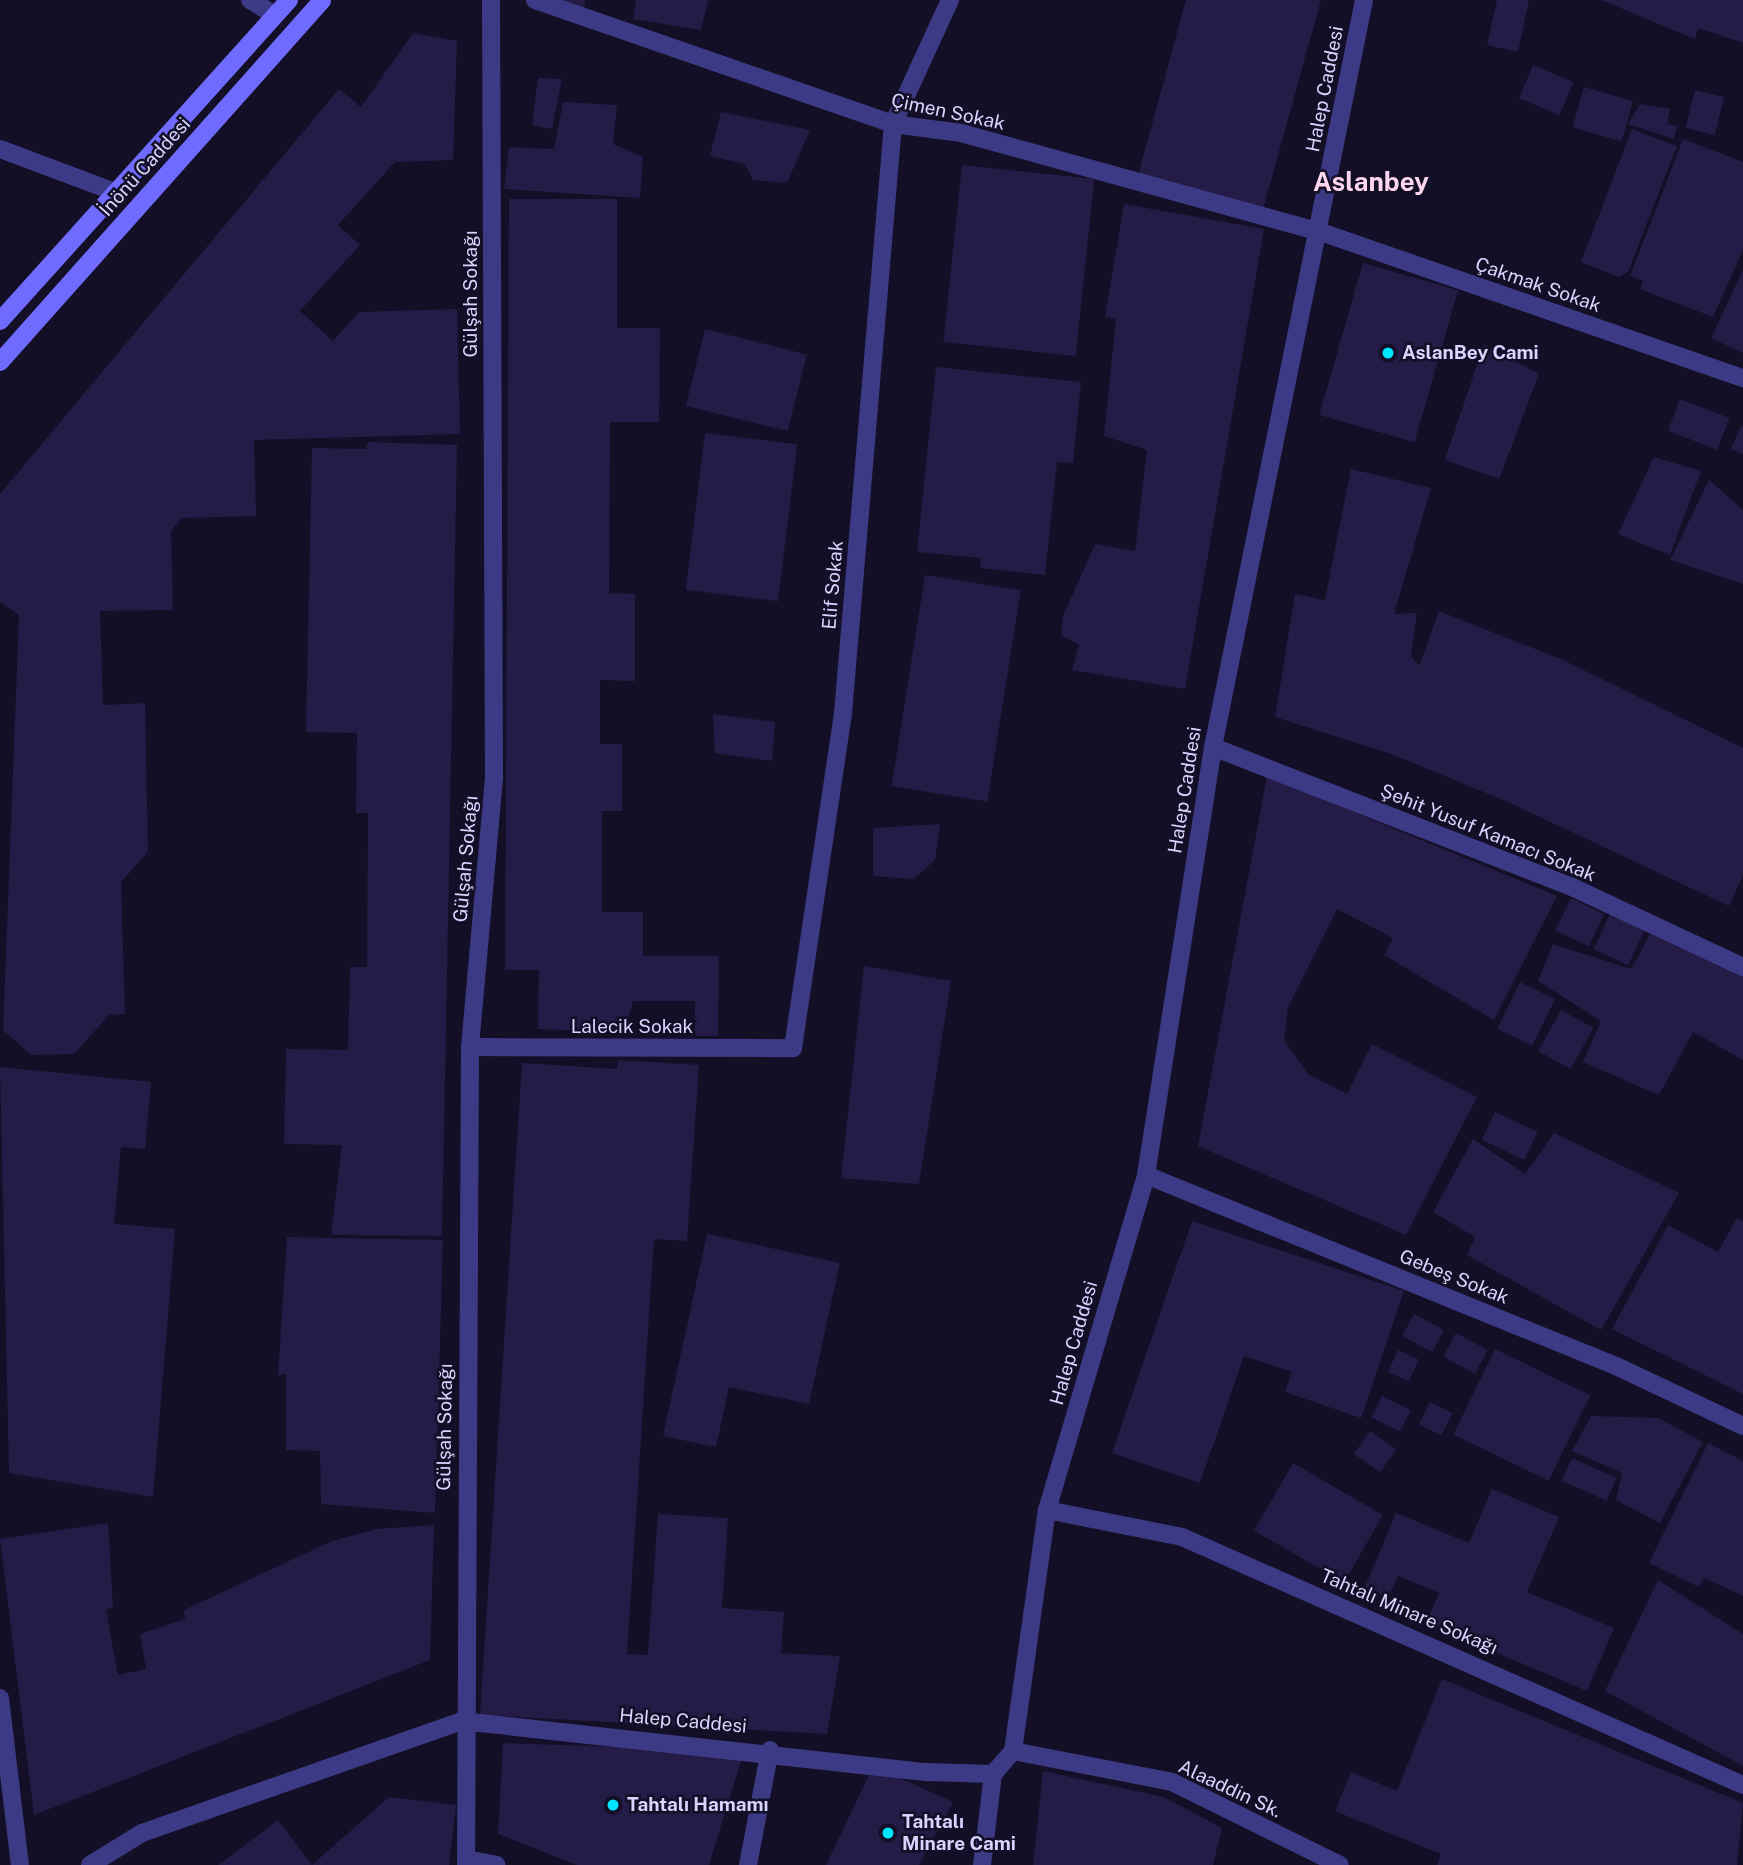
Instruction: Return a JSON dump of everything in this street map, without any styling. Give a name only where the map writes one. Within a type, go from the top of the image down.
[{"type":"main road","name":"İnönü Caddesi","points":[[0,321],[289,0]]},
{"type":"main road","name":"İnönü Caddesi","points":[[0,362],[322,0]]},
{"type":"street","points":[[250,0],[275,15]]},
{"type":"street","name":"Gülşah Sokağı","points":[[466,1862],[462,1721],[470,1047],[494,777],[491,0]]},
{"type":"street","name":"Çimen Sokak","points":[[535,0],[893,124],[961,133],[1318,231]]},
{"type":"street","name":"Elif Sokak","points":[[793,1048],[843,713],[893,124],[950,0]]},
{"type":"street","name":"Halep Caddesi","points":[[1013,1751],[1047,1510],[1146,1175],[1213,747],[1364,0]]},
{"type":"street","points":[[0,149],[115,192]]},
{"type":"street","name":"Çakmak Sokak","points":[[1318,231],[1743,378]]},
{"type":"street","name":"Şehit Yusuf Kamacı Sokak","points":[[1213,747],[1570,886],[1743,967]]},
{"type":"street","name":"Lalecik Sokak","points":[[470,1047],[793,1048]]},
{"type":"street","name":"Gebeş Sokak","points":[[1146,1175],[1616,1366],[1743,1426]]},
{"type":"street","name":"Tahtalı Minare Sokağı","points":[[1047,1510],[1182,1537],[1743,1785]]},
{"type":"street","points":[[0,1698],[20,1865]]},
{"type":"street","name":"Halep Caddesi","points":[[90,1865],[142,1833],[462,1721],[770,1750],[927,1772],[993,1774]]},
{"type":"street","points":[[748,1865],[770,1750]]},
{"type":"street","points":[[982,1865],[993,1774],[1013,1751]]},
{"type":"street","name":"Alaaddin Sk.","points":[[1013,1751],[1172,1782],[1340,1865]]},
{"type":"street","points":[[466,1862],[496,1865]]},
{"type":"building","points":[[550,0],[585,0],[584,11]]},
{"type":"building","points":[[636,0],[708,0],[701,30],[633,19]]},
{"type":"building","points":[[1186,0],[1321,0],[1262,213],[1137,179]]},
{"type":"building","points":[[1497,0],[1529,0],[1518,52],[1487,45]]},
{"type":"building","points":[[1601,0],[1743,0],[1743,43],[1698,28],[1695,39]]},
{"type":"building","points":[[413,33],[457,41],[453,160],[395,162],[338,225],[360,245],[300,311],[333,341],[359,312],[457,309],[460,434],[254,440],[256,516],[182,518],[171,531],[173,610],[100,611],[103,705],[145,703],[148,852],[121,882],[125,1014],[109,1015],[74,1054],[31,1055],[3,1030],[19,615],[0,602],[0,494],[339,89],[361,107]]},
{"type":"building","points":[[1533,65],[1574,82],[1559,115],[1519,98]]},
{"type":"building","points":[[538,78],[562,79],[552,129],[532,125]]},
{"type":"building","points":[[1584,87],[1633,101],[1621,141],[1572,127]]},
{"type":"building","points":[[1695,90],[1724,97],[1715,135],[1686,128]]},
{"type":"building","points":[[563,102],[617,105],[613,144],[643,157],[640,198],[504,189],[509,147],[554,149]]},
{"type":"building","points":[[1640,104],[1670,109],[1667,124],[1677,126],[1674,139],[1628,124]]},
{"type":"building","points":[[721,112],[810,130],[787,183],[753,180],[745,164],[710,156]]},
{"type":"building","points":[[1632,129],[1677,146],[1628,272],[1619,277],[1581,262]]},
{"type":"building","points":[[1683,139],[1743,162],[1743,250],[1713,317],[1640,289],[1643,281],[1630,276]]},
{"type":"building","points":[[962,165],[1094,179],[1076,356],[943,342]]},
{"type":"building","points":[[509,199],[617,199],[617,328],[660,328],[659,422],[610,422],[609,593],[635,594],[635,681],[600,680],[600,744],[622,744],[622,811],[602,811],[602,912],[643,912],[643,956],[719,956],[718,1036],[695,1036],[695,1001],[633,1001],[624,1032],[538,1029],[539,970],[505,970]]},
{"type":"building","points":[[1124,204],[1264,229],[1185,689],[1072,670],[1079,645],[1061,635],[1063,616],[1095,544],[1135,551],[1147,450],[1104,436],[1116,319],[1105,317]]},
{"type":"building","name":"AslanBey Cami","points":[[1363,263],[1458,290],[1415,442],[1319,415]]},
{"type":"building","points":[[1743,270],[1743,353],[1711,338]]},
{"type":"building","points":[[705,329],[807,354],[788,431],[686,406]]},
{"type":"building","points":[[1484,344],[1539,374],[1499,479],[1445,460]]},
{"type":"building","points":[[936,367],[1081,382],[1073,463],[1057,462],[1045,575],[980,568],[981,558],[917,552]]},
{"type":"building","points":[[1680,399],[1729,418],[1717,450],[1668,431]]},
{"type":"building","points":[[1741,426],[1743,427],[1743,454],[1731,449]]},
{"type":"building","points":[[705,433],[797,444],[778,601],[686,590]]},
{"type":"building","points":[[368,442],[457,445],[442,1236],[331,1235],[342,1145],[284,1144],[286,1049],[348,1050],[350,967],[367,967],[368,813],[356,813],[357,733],[306,732],[312,448],[366,449]]},
{"type":"building","points":[[1654,457],[1701,471],[1670,555],[1618,534]]},
{"type":"building","points":[[1351,469],[1431,488],[1394,614],[1417,613],[1411,656],[1419,666],[1439,611],[1563,660],[1743,748],[1743,875],[1729,906],[1508,802],[1391,754],[1275,717],[1295,594],[1325,600]]},
{"type":"building","points":[[1709,480],[1743,510],[1743,584],[1670,560]]},
{"type":"building","points":[[925,575],[1021,590],[987,802],[892,786]]},
{"type":"building","points":[[713,714],[775,722],[772,761],[715,753]]},
{"type":"building","points":[[1267,776],[1557,896],[1494,1020],[1384,955],[1393,938],[1337,909],[1288,1007],[1284,1040],[1308,1074],[1347,1094],[1372,1044],[1477,1097],[1406,1235],[1198,1146]]},
{"type":"building","points":[[940,824],[935,860],[914,879],[873,876],[873,828]]},
{"type":"building","points":[[1571,898],[1604,914],[1588,947],[1555,930]]},
{"type":"building","points":[[1611,912],[1645,928],[1628,965],[1594,949]]},
{"type":"building","points":[[1652,931],[1743,975],[1743,1060],[1693,1032],[1659,1095],[1583,1062],[1601,1021],[1538,981],[1553,944],[1631,969]]},
{"type":"building","points":[[864,966],[951,981],[919,1184],[841,1178]]},
{"type":"building","points":[[1520,982],[1555,999],[1532,1046],[1497,1029]]},
{"type":"building","points":[[1561,1010],[1593,1028],[1571,1069],[1538,1051]]},
{"type":"building","points":[[618,1060],[699,1065],[687,1241],[654,1239],[627,1654],[648,1655],[658,1514],[728,1518],[722,1608],[784,1612],[781,1653],[840,1656],[827,1734],[480,1715],[522,1063],[617,1069]]},
{"type":"building","points":[[0,1067],[151,1082],[145,1149],[121,1147],[114,1224],[175,1229],[153,1497],[9,1473]]},
{"type":"building","points":[[1495,1112],[1538,1132],[1524,1160],[1482,1140]]},
{"type":"building","points":[[1554,1133],[1679,1193],[1601,1330],[1467,1255],[1475,1237],[1433,1212],[1473,1139],[1525,1174]]},
{"type":"building","points":[[1737,1218],[1743,1221],[1743,1394],[1612,1329],[1668,1225],[1718,1252]]},
{"type":"building","points":[[1192,1221],[1404,1291],[1361,1418],[1285,1392],[1292,1372],[1244,1356],[1200,1483],[1112,1453]]},
{"type":"building","points":[[707,1234],[840,1263],[809,1404],[729,1387],[716,1447],[663,1436]]},
{"type":"building","points":[[287,1237],[443,1240],[435,1513],[321,1504],[320,1451],[286,1450],[286,1374],[278,1375]]},
{"type":"building","points":[[1414,1314],[1444,1330],[1432,1352],[1402,1336]]},
{"type":"building","points":[[1456,1333],[1488,1350],[1475,1374],[1443,1357]]},
{"type":"building","points":[[1495,1349],[1590,1395],[1549,1481],[1453,1434]]},
{"type":"building","points":[[1398,1350],[1419,1360],[1409,1381],[1388,1372]]},
{"type":"building","points":[[1382,1396],[1411,1410],[1400,1432],[1371,1418]]},
{"type":"building","points":[[1430,1402],[1452,1413],[1442,1435],[1419,1424]]},
{"type":"building","points":[[1591,1416],[1658,1418],[1703,1442],[1660,1523],[1616,1500],[1622,1473],[1572,1451]]},
{"type":"building","points":[[1370,1431],[1396,1449],[1380,1472],[1354,1454]]},
{"type":"building","points":[[1708,1443],[1743,1461],[1743,1596],[1704,1578],[1699,1587],[1649,1563]]},
{"type":"building","points":[[1572,1458],[1617,1478],[1607,1501],[1562,1481]]},
{"type":"building","points":[[1293,1463],[1383,1515],[1344,1583],[1254,1531]]},
{"type":"building","points":[[1492,1489],[1559,1517],[1527,1592],[1614,1628],[1587,1691],[1426,1623],[1439,1593],[1398,1576],[1389,1597],[1365,1587],[1396,1513],[1469,1543]]},
{"type":"building","points":[[108,1523],[113,1607],[106,1610],[118,1675],[146,1669],[140,1634],[185,1619],[184,1610],[332,1541],[377,1529],[434,1525],[430,1660],[34,1815],[0,1539]]},
{"type":"building","points":[[1658,1580],[1743,1634],[1743,1766],[1605,1691]]},
{"type":"building","points":[[1442,1679],[1743,1803],[1737,1865],[1437,1865],[1441,1854],[1335,1811],[1351,1772],[1397,1791]]},
{"type":"building","name":"Tahtalı Hamamı","points":[[503,1743],[744,1751],[709,1865],[577,1865],[498,1834]]},
{"type":"building","points":[[1043,1771],[1164,1797],[1222,1828],[1213,1865],[1033,1865]]},
{"type":"building","name":"Tahtalı Minare Cami","points":[[869,1775],[898,1777],[953,1802],[919,1865],[826,1865]]},
{"type":"building","points":[[389,1797],[456,1805],[449,1865],[312,1865]]},
{"type":"building","points":[[278,1820],[312,1865],[218,1865]]},
{"type":"place","name":"AslanBey Cami","points":[[1388,353]]},
{"type":"place","name":"Tahtalı Hamamı","points":[[613,1805]]},
{"type":"place","name":"Tahtalı Minare Cami","points":[[888,1833]]},
{"type":"district","name":"Aslanbey","points":[[1371,182]]}]
